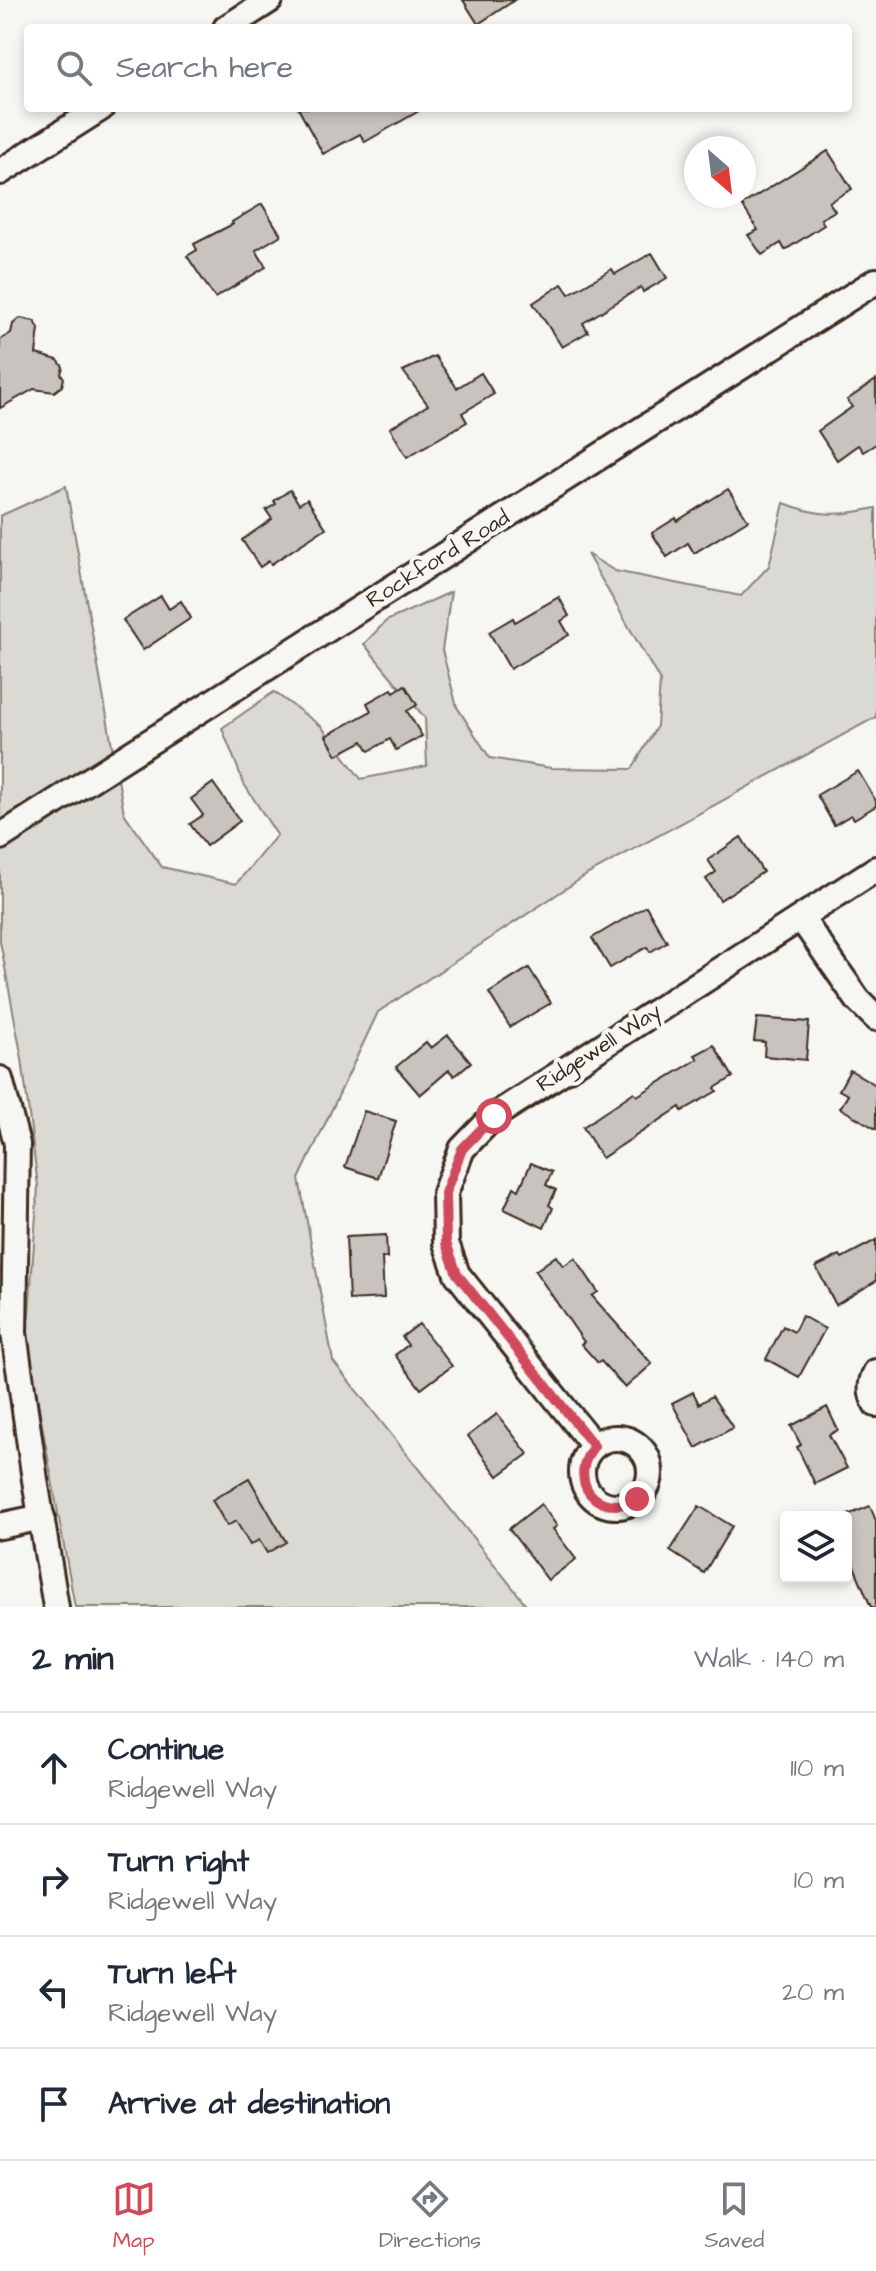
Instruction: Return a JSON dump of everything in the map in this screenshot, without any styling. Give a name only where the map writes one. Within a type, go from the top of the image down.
[{"type":"street","points":[[232,24],[270,0]]},
{"type":"street","points":[[0,172],[95,112]]},
{"type":"street","name":"Rockford Road","points":[[0,837],[876,281]]},
{"type":"street","name":"Ridgewell Way","points":[[594,1446],[457,1274],[446,1243],[445,1193],[462,1149],[494,1116],[876,869]]},
{"type":"street","points":[[801,918],[858,1000],[876,1018]]},
{"type":"street","points":[[0,1079],[17,1144],[14,1333],[56,1607]]},
{"type":"street","points":[[876,1372],[871,1383],[876,1404]]},
{"type":"street","points":[[0,1526],[42,1517]]},
{"type":"shaded area","points":[[66,486],[124,813],[162,867],[236,884],[277,835],[244,784],[222,728],[274,692],[321,726],[361,779],[427,766],[425,718],[364,644],[386,621],[451,592],[442,650],[457,707],[490,758],[551,768],[632,769],[657,726],[660,681],[587,554],[615,571],[741,596],[769,566],[784,503],[830,514],[876,508],[876,717],[588,874],[378,1012],[299,1179],[333,1361],[528,1607],[75,1607],[27,1342],[38,1186],[22,1059],[0,941],[0,516]]},
{"type":"building","points":[[463,0],[515,0],[478,24]]},
{"type":"building","points":[[300,112],[417,112],[365,142],[360,134],[323,154]]},
{"type":"building","points":[[828,151],[852,189],[829,202],[835,211],[821,219],[824,225],[785,250],[781,243],[762,255],[748,235],[758,230],[744,208],[756,208],[756,196]]},
{"type":"building","points":[[262,204],[281,235],[256,250],[266,267],[215,298],[187,256],[197,250],[194,244],[233,224]]},
{"type":"building","points":[[652,253],[667,278],[643,292],[641,287],[583,323],[588,332],[562,347],[533,303],[562,284],[569,294],[612,269],[615,274]]},
{"type":"building","points":[[20,318],[34,321],[39,328],[36,354],[58,360],[63,367],[61,374],[64,378],[62,386],[54,392],[34,389],[0,408],[0,340],[11,333],[13,324]]},
{"type":"building","points":[[435,356],[457,388],[481,373],[494,394],[462,413],[467,422],[407,457],[390,428],[428,405],[403,371]]},
{"type":"building","points":[[876,380],[876,444],[863,452],[858,445],[837,460],[818,431],[852,407],[847,400]]},
{"type":"building","points":[[728,489],[748,520],[694,553],[688,543],[667,557],[652,533]]},
{"type":"building","points":[[290,490],[299,504],[307,499],[326,528],[271,564],[269,561],[260,567],[242,540],[272,519],[266,510]]},
{"type":"building","points":[[161,596],[169,609],[181,601],[191,618],[143,650],[123,620]]},
{"type":"building","points":[[559,597],[569,616],[561,621],[569,635],[510,669],[489,632],[513,618],[515,622]]},
{"type":"building","points":[[405,685],[417,705],[407,711],[422,736],[396,750],[390,739],[369,751],[363,741],[337,755],[326,736],[371,711],[367,703]]},
{"type":"building","points":[[858,771],[876,806],[854,819],[851,815],[834,825],[817,795]]},
{"type":"building","points":[[213,783],[240,821],[206,846],[190,824],[203,815],[191,799]]},
{"type":"building","points":[[741,837],[763,872],[720,900],[706,879],[716,872],[708,860]]},
{"type":"building","points":[[646,906],[667,942],[650,952],[647,947],[610,968],[592,938]]},
{"type":"building","points":[[529,968],[551,1003],[510,1027],[489,993]]},
{"type":"building","points":[[757,1018],[809,1022],[806,1060],[764,1056],[765,1042],[754,1041]]},
{"type":"building","points":[[448,1035],[471,1062],[454,1076],[449,1070],[420,1095],[396,1067],[426,1042],[431,1048]]},
{"type":"building","points":[[714,1045],[733,1077],[715,1088],[717,1091],[682,1111],[680,1107],[602,1158],[583,1127],[634,1092],[637,1096],[698,1059],[695,1055]]},
{"type":"building","points":[[850,1070],[876,1085],[876,1129],[840,1108],[848,1095],[839,1090]]},
{"type":"building","points":[[364,1111],[396,1121],[378,1178],[345,1167]]},
{"type":"building","points":[[531,1163],[552,1172],[546,1185],[556,1190],[549,1205],[553,1208],[544,1228],[504,1209],[514,1187],[519,1190]]},
{"type":"building","points":[[386,1235],[387,1258],[382,1258],[384,1298],[349,1300],[346,1237]]},
{"type":"building","points":[[876,1240],[876,1281],[836,1305],[816,1267],[840,1255],[842,1258]]},
{"type":"building","points":[[556,1256],[563,1266],[575,1258],[598,1292],[592,1296],[652,1364],[625,1388],[581,1344],[584,1342],[535,1271]]},
{"type":"building","points":[[802,1316],[825,1329],[799,1377],[766,1359],[783,1326],[794,1332]]},
{"type":"building","points":[[419,1324],[452,1366],[421,1389],[395,1355],[408,1345],[402,1337]]},
{"type":"building","points":[[693,1392],[699,1404],[712,1396],[733,1428],[696,1448],[672,1403]]},
{"type":"building","points":[[827,1407],[838,1430],[829,1435],[847,1468],[815,1484],[797,1447],[801,1445],[791,1426]]},
{"type":"building","points":[[497,1414],[528,1454],[498,1476],[468,1436]]},
{"type":"building","points":[[249,1478],[286,1542],[267,1553],[259,1540],[250,1545],[236,1521],[227,1526],[212,1500]]},
{"type":"building","points":[[541,1504],[557,1526],[553,1529],[576,1559],[548,1580],[509,1529]]},
{"type":"building","points":[[699,1506],[732,1526],[704,1573],[670,1551]]},
{"type":"building","points":[[870,1506],[876,1521],[876,1607],[871,1607],[852,1561],[852,1514]]},
{"type":"route","points":[[494,1116],[462,1149],[445,1193],[446,1243],[457,1274],[594,1446],[583,1466],[586,1489],[604,1504],[626,1505],[637,1499]]}]
